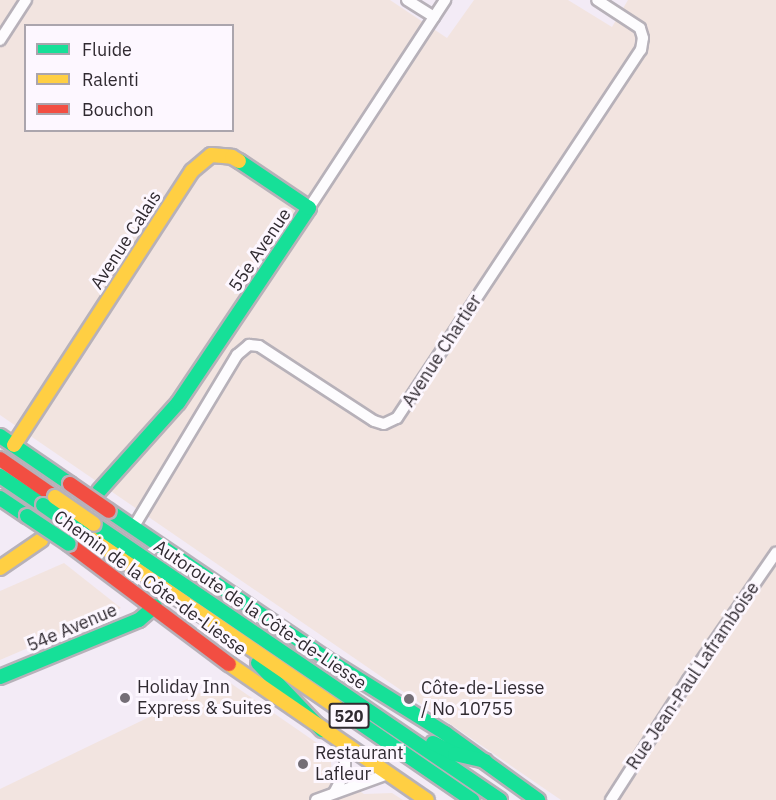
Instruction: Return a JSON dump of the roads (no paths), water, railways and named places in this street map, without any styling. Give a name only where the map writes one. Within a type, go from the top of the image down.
[{"type":"main road","name":"Avenue Calais","points":[[14,445],[186,181],[204,159],[219,154],[232,157],[309,208]]},
{"type":"main road","name":"55e Avenue","points":[[99,491],[178,403],[309,208]]},
{"type":"main road","name":"Chemin de la Côte-de-Liesse","points":[[0,436],[132,528],[485,760],[538,800]]},
{"type":"main road","name":"Autoroute de la Côte-de-Liesse","points":[[0,459],[49,501],[374,713],[500,800]]},
{"type":"main road","name":"Autoroute de la Côte-de-Liesse","points":[[0,476],[49,501]]},
{"type":"main road","name":"Chemin de la Côte-de-Liesse","points":[[0,498],[69,544],[264,690],[427,800]]},
{"type":"main road","name":"Autoroute de la Côte-de-Liesse","points":[[89,528],[227,632],[472,800]]},
{"type":"main road","points":[[0,568],[41,540]]},
{"type":"main road","name":"54e Avenue","points":[[0,677],[139,620],[154,606]]},
{"type":"main road","points":[[227,632],[322,730]]},
{"type":"main road","points":[[374,713],[455,754],[485,760]]},
{"type":"street","points":[[0,40],[26,0]]},
{"type":"street","points":[[407,0],[434,17],[445,0]]},
{"type":"street","name":"Avenue Chartier","points":[[132,528],[237,355],[249,345],[258,346],[374,421],[384,424],[397,418],[641,50],[644,38],[640,28],[597,0]]},
{"type":"street","name":"55e Avenue","points":[[309,208],[434,17]]},
{"type":"street","name":"Rue Jean-Paul Laframboise","points":[[611,800],[687,680],[776,553]]},
{"type":"street","points":[[334,793],[345,772],[345,746]]},
{"type":"street","points":[[316,800],[349,790],[388,774]]},
{"type":"tunnel","points":[[43,538],[99,491]]},
{"type":"place","name":"Holiday Inn Express & Suites","points":[[125,698]]},
{"type":"place","name":"Côte-de-Liesse / No 10755","points":[[409,699]]},
{"type":"place","name":"Restaurant Lafleur","points":[[303,764]]}]
